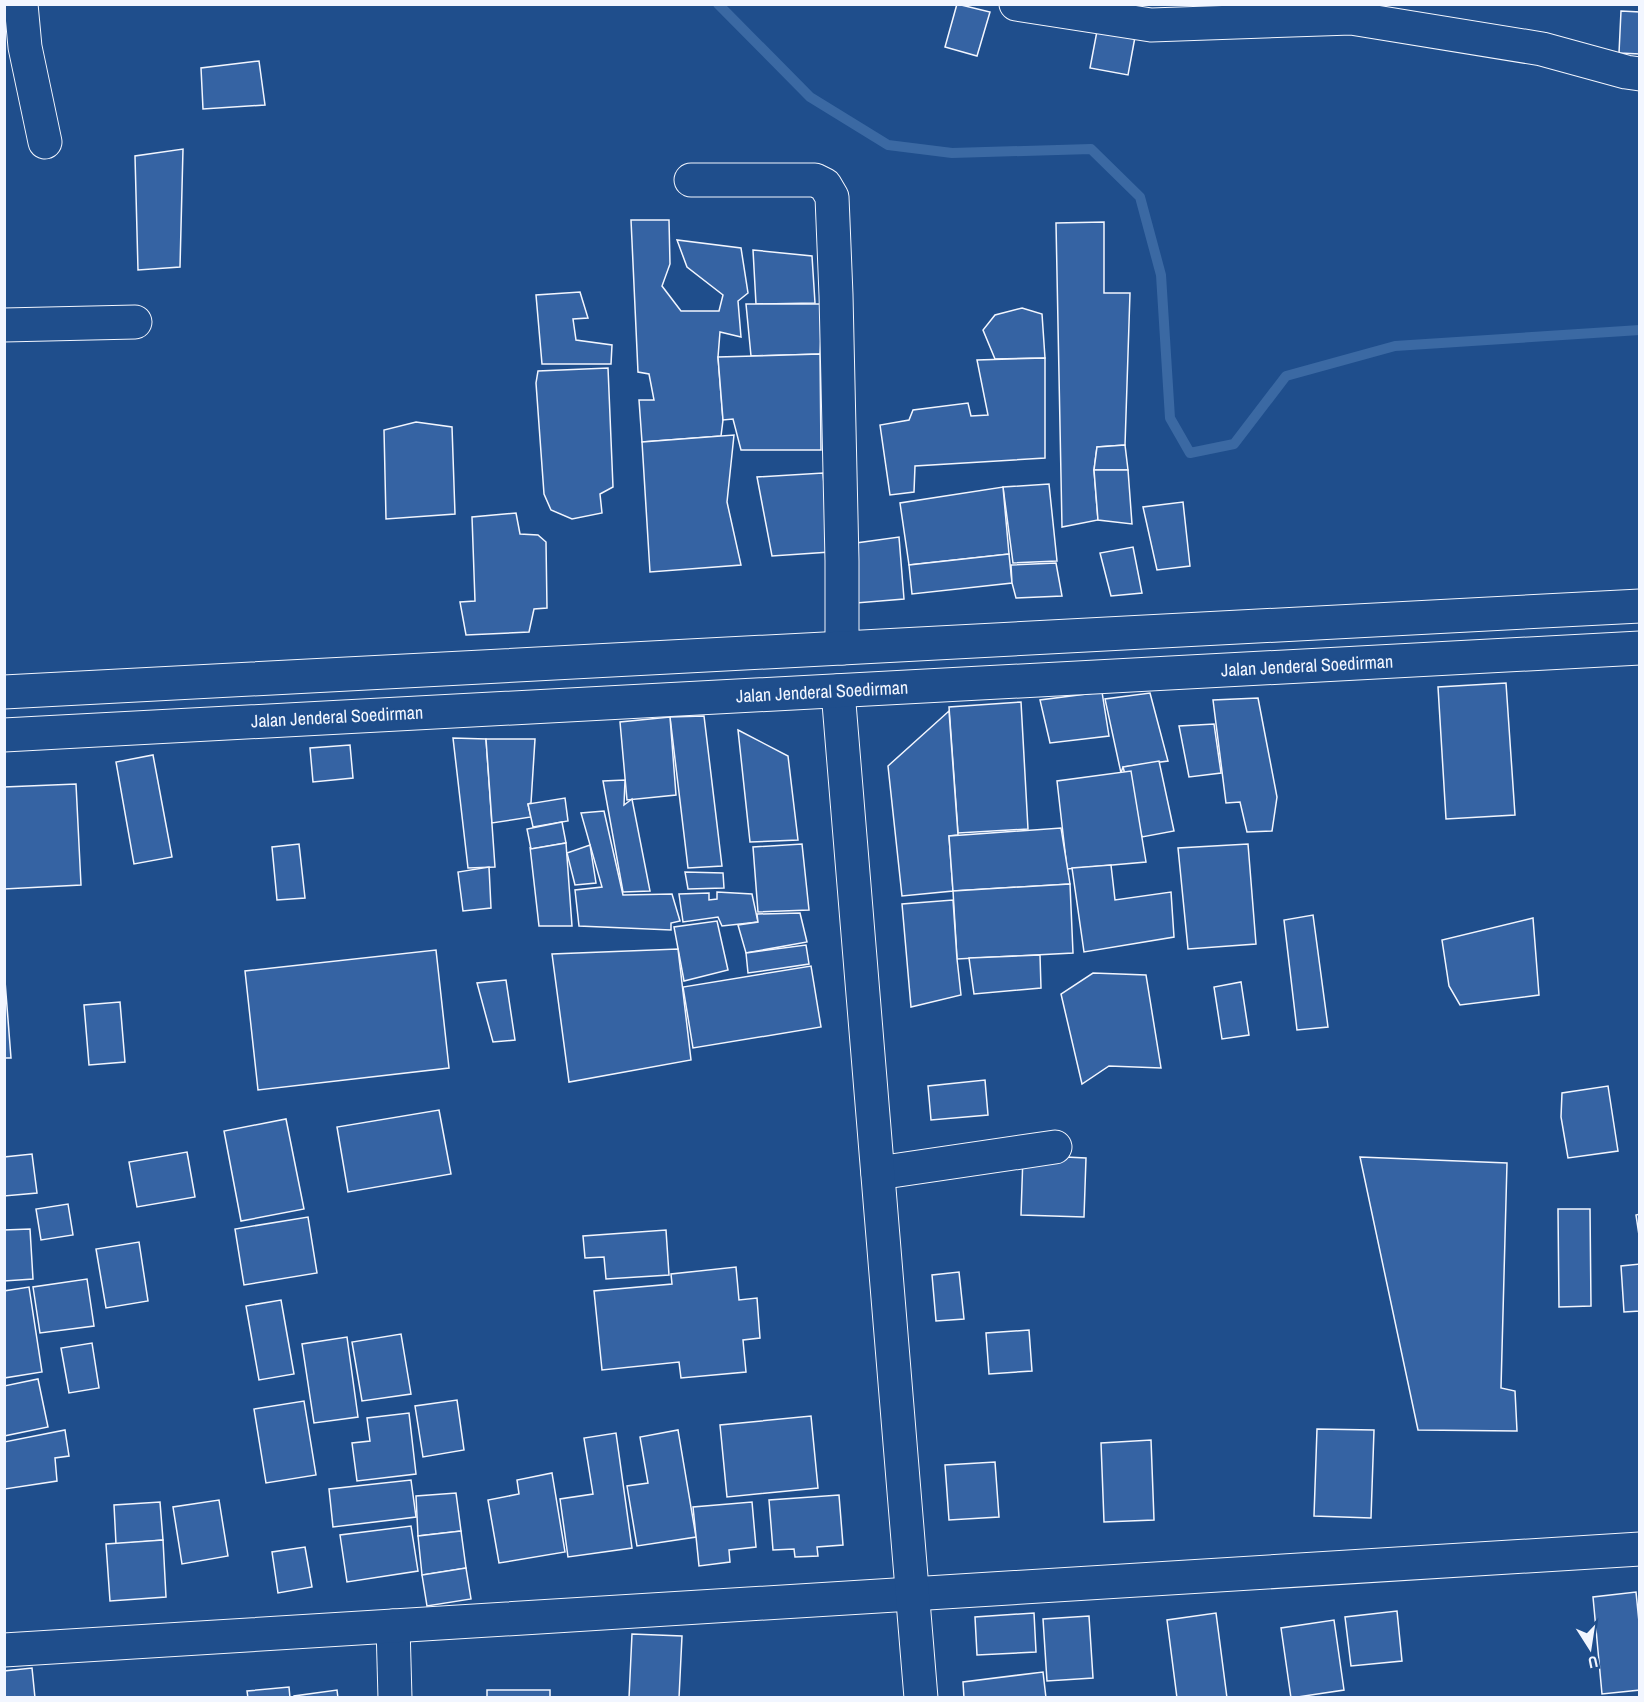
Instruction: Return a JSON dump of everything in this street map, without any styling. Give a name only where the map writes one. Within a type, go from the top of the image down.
[{"type":"main road","points":[[4,6],[20,4],[25,47],[45,142]]},
{"type":"main road","points":[[1016,4],[1153,15],[1351,18],[1542,49],[1640,74]]},
{"type":"main road","points":[[691,180],[815,180],[825,185],[832,197],[842,549],[842,648]]},
{"type":"main road","points":[[4,325],[135,322]]},
{"type":"main road","points":[[4,692],[1640,606]]},
{"type":"main road","name":"Jalan Jenderal Soedirman","points":[[4,735],[1640,648]]},
{"type":"main road","points":[[838,691],[921,1698]]},
{"type":"main road","points":[[878,1173],[1055,1147]]},
{"type":"main road","points":[[4,1650],[1640,1549]]},
{"type":"main road","points":[[393,1626],[395,1698]]},
{"type":"building","points":[[957,4],[990,12],[977,56],[945,47]]},
{"type":"building","points":[[1621,11],[1640,12],[1640,54],[1619,53]]},
{"type":"building","points":[[1097,31],[1135,37],[1128,75],[1090,68]]},
{"type":"building","points":[[259,61],[265,105],[203,109],[201,68]]},
{"type":"building","points":[[183,149],[180,267],[138,270],[135,156]]},
{"type":"building","points":[[631,220],[669,220],[670,264],[662,286],[681,311],[719,311],[723,295],[687,267],[677,240],[741,248],[748,293],[738,301],[741,337],[720,332],[718,357],[723,420],[721,436],[642,442],[639,400],[654,400],[649,374],[638,372]]},
{"type":"building","points":[[1104,222],[1104,293],[1130,293],[1125,445],[1097,447],[1094,470],[1098,520],[1062,527],[1056,223]]},
{"type":"building","points":[[753,250],[812,256],[815,303],[756,304]]},
{"type":"building","points":[[580,292],[588,318],[573,319],[576,340],[612,345],[611,364],[542,364],[536,295]]},
{"type":"building","points":[[746,304],[823,304],[820,354],[751,356]]},
{"type":"building","points":[[1022,308],[1042,314],[1045,358],[995,359],[983,330],[995,315]]},
{"type":"building","points":[[820,354],[821,450],[741,450],[733,419],[723,420],[718,357]]},
{"type":"building","points":[[1045,358],[1045,458],[915,466],[914,492],[890,495],[880,425],[909,420],[913,410],[968,403],[971,416],[988,415],[977,360]]},
{"type":"building","points":[[608,368],[613,487],[600,494],[602,513],[572,519],[551,510],[544,494],[536,383],[538,371]]},
{"type":"building","points":[[416,422],[452,427],[455,514],[386,519],[384,430]]},
{"type":"building","points":[[734,435],[727,502],[741,565],[650,572],[642,442]]},
{"type":"building","points":[[1125,445],[1128,470],[1094,470],[1097,447]]},
{"type":"building","points":[[1094,470],[1128,470],[1132,524],[1098,520]]},
{"type":"building","points":[[823,473],[830,552],[772,556],[757,477]]},
{"type":"building","points":[[1049,484],[1057,561],[1013,563],[1003,487]]},
{"type":"building","points":[[1003,487],[1009,554],[909,565],[900,503]]},
{"type":"building","points":[[1183,502],[1190,566],[1157,570],[1143,507]]},
{"type":"building","points":[[516,513],[520,534],[538,535],[546,542],[547,608],[534,609],[529,632],[466,635],[460,602],[475,601],[472,517]]},
{"type":"building","points":[[899,537],[904,599],[856,603],[849,544]]},
{"type":"building","points":[[1133,547],[1142,593],[1111,596],[1100,553]]},
{"type":"building","points":[[1009,554],[1012,583],[912,594],[909,565]]},
{"type":"building","points":[[1056,563],[1062,596],[1016,598],[1011,565]]},
{"type":"building","points":[[1506,683],[1515,815],[1446,819],[1438,687]]},
{"type":"building","points":[[1102,692],[1109,736],[1050,743],[1040,700]]},
{"type":"building","points":[[1150,693],[1168,761],[1123,767],[1121,773],[1105,699]]},
{"type":"building","points":[[1258,698],[1277,797],[1272,831],[1247,832],[1240,802],[1226,803],[1213,700]]},
{"type":"building","points":[[1021,702],[1028,829],[958,833],[949,707]]},
{"type":"building","points":[[949,711],[958,835],[949,836],[953,891],[902,896],[888,766]]},
{"type":"building","points":[[704,716],[722,866],[688,868],[670,717]]},
{"type":"building","points":[[670,717],[676,795],[627,800],[620,722]]},
{"type":"building","points":[[1214,724],[1221,773],[1189,777],[1179,726]]},
{"type":"building","points":[[738,730],[788,756],[798,840],[750,842]]},
{"type":"building","points":[[453,738],[486,739],[495,867],[468,868]]},
{"type":"building","points":[[486,739],[535,739],[531,803],[528,804],[531,817],[492,823]]},
{"type":"building","points":[[350,745],[353,778],[313,782],[310,748]]},
{"type":"building","points":[[153,755],[172,857],[134,864],[116,762]]},
{"type":"building","points":[[1159,761],[1174,831],[1142,837],[1123,767]]},
{"type":"building","points":[[1131,771],[1146,862],[1067,869],[1057,781]]},
{"type":"building","points":[[625,780],[624,805],[632,799],[650,891],[623,892],[603,781]]},
{"type":"building","points":[[76,784],[81,885],[4,889],[4,787]]},
{"type":"building","points":[[565,798],[568,821],[533,827],[528,804]]},
{"type":"building","points":[[604,811],[623,895],[672,894],[680,921],[671,923],[671,930],[579,926],[575,890],[602,887],[581,813]]},
{"type":"building","points":[[562,822],[566,843],[531,849],[527,829]]},
{"type":"building","points":[[1061,828],[1070,884],[953,891],[949,836]]},
{"type":"building","points":[[566,843],[572,926],[539,926],[530,847],[531,849]]},
{"type":"building","points":[[299,844],[305,898],[277,900],[272,847]]},
{"type":"building","points":[[802,844],[809,910],[758,912],[753,847]]},
{"type":"building","points":[[1248,844],[1256,944],[1188,949],[1178,848]]},
{"type":"building","points":[[590,845],[596,883],[575,885],[567,853]]},
{"type":"building","points":[[1111,865],[1115,900],[1171,892],[1174,937],[1084,952],[1072,868]]},
{"type":"building","points":[[489,867],[491,908],[463,911],[458,872]]},
{"type":"building","points":[[685,872],[723,873],[724,888],[688,889]]},
{"type":"building","points":[[1070,884],[1073,953],[957,959],[953,891]]},
{"type":"building","points":[[717,892],[752,894],[758,922],[722,926],[718,917],[683,922],[679,894],[709,893],[709,900],[717,899]]},
{"type":"building","points":[[953,900],[961,995],[911,1007],[902,904]]},
{"type":"building","points":[[800,913],[807,942],[746,953],[738,925],[758,922],[757,914]]},
{"type":"building","points":[[1313,915],[1328,1027],[1297,1030],[1284,920]]},
{"type":"building","points":[[1533,918],[1539,995],[1460,1005],[1449,986],[1442,940]]},
{"type":"building","points":[[717,921],[728,970],[684,981],[674,927]]},
{"type":"building","points":[[806,945],[809,964],[748,973],[746,953]]},
{"type":"building","points":[[678,949],[691,1060],[569,1082],[552,954]]},
{"type":"building","points":[[436,950],[449,1068],[258,1090],[245,971]]},
{"type":"building","points":[[1040,955],[1041,988],[974,994],[969,958]]},
{"type":"building","points":[[811,966],[821,1027],[693,1048],[683,987]]},
{"type":"building","points":[[4,968],[11,1058],[4,1058]]},
{"type":"building","points":[[1093,973],[1146,975],[1161,1068],[1109,1066],[1082,1084],[1061,994]]},
{"type":"building","points":[[506,980],[515,1040],[493,1042],[477,983]]},
{"type":"building","points":[[1241,982],[1249,1035],[1222,1039],[1214,987]]},
{"type":"building","points":[[120,1002],[125,1062],[89,1065],[84,1005]]},
{"type":"building","points":[[985,1080],[988,1115],[931,1120],[928,1086]]},
{"type":"building","points":[[1608,1086],[1618,1151],[1568,1158],[1561,1117],[1562,1093]]},
{"type":"building","points":[[439,1110],[451,1174],[348,1192],[337,1127]]},
{"type":"building","points":[[286,1119],[304,1209],[241,1221],[224,1131]]},
{"type":"building","points":[[187,1152],[195,1197],[137,1207],[129,1162]]},
{"type":"building","points":[[32,1154],[37,1193],[4,1196],[4,1157]]},
{"type":"building","points":[[1023,1155],[1086,1158],[1084,1217],[1021,1215]]},
{"type":"building","points":[[1360,1157],[1507,1163],[1501,1388],[1515,1391],[1517,1431],[1418,1430]]},
{"type":"building","points":[[68,1204],[73,1235],[41,1240],[36,1209]]},
{"type":"building","points":[[1558,1209],[1590,1209],[1591,1306],[1559,1307]]},
{"type":"building","points":[[1640,1214],[1640,1242],[1636,1215]]},
{"type":"building","points":[[308,1217],[317,1273],[244,1285],[235,1229]]},
{"type":"building","points":[[30,1229],[33,1279],[4,1281],[4,1230]]},
{"type":"building","points":[[666,1230],[669,1275],[606,1279],[604,1257],[585,1258],[583,1236]]},
{"type":"building","points":[[139,1242],[148,1301],[106,1308],[96,1249]]},
{"type":"building","points":[[1640,1264],[1640,1311],[1624,1312],[1621,1266]]},
{"type":"building","points":[[736,1267],[739,1300],[757,1298],[760,1338],[743,1340],[746,1372],[681,1378],[679,1362],[602,1370],[594,1291],[672,1284],[671,1274]]},
{"type":"building","points":[[959,1272],[964,1319],[936,1321],[932,1275]]},
{"type":"building","points":[[87,1279],[94,1326],[40,1333],[33,1287]]},
{"type":"building","points":[[29,1287],[42,1372],[4,1378],[4,1291]]},
{"type":"building","points":[[281,1300],[294,1374],[259,1380],[246,1306]]},
{"type":"building","points":[[1029,1330],[1032,1371],[989,1374],[986,1333]]},
{"type":"building","points":[[401,1334],[411,1394],[362,1401],[352,1342]]},
{"type":"building","points":[[347,1337],[358,1417],[314,1423],[302,1344]]},
{"type":"building","points":[[92,1343],[99,1388],[69,1393],[61,1348]]},
{"type":"building","points":[[38,1379],[48,1427],[4,1436],[4,1386]]},
{"type":"building","points":[[457,1400],[464,1450],[423,1457],[415,1406]]},
{"type":"building","points":[[304,1401],[316,1475],[266,1483],[254,1409]]},
{"type":"building","points":[[409,1413],[416,1474],[357,1481],[352,1443],[370,1441],[367,1418]]},
{"type":"building","points":[[811,1416],[818,1488],[727,1497],[720,1425]]},
{"type":"building","points":[[1317,1429],[1374,1430],[1371,1518],[1314,1516]]},
{"type":"building","points":[[65,1430],[69,1456],[55,1458],[57,1481],[5,1489],[4,1442]]},
{"type":"building","points":[[678,1430],[696,1537],[637,1546],[627,1486],[648,1483],[640,1437]]},
{"type":"building","points":[[616,1433],[632,1548],[568,1557],[560,1499],[593,1494],[584,1438]]},
{"type":"building","points":[[1151,1440],[1154,1520],[1104,1522],[1101,1443]]},
{"type":"building","points":[[995,1462],[999,1517],[949,1520],[945,1465]]},
{"type":"building","points":[[552,1473],[565,1552],[499,1563],[488,1500],[519,1494],[517,1480]]},
{"type":"building","points":[[411,1480],[416,1517],[333,1527],[329,1489]]},
{"type":"building","points":[[456,1493],[461,1531],[418,1536],[416,1496]]},
{"type":"building","points":[[839,1495],[843,1545],[817,1547],[818,1556],[795,1557],[794,1549],[773,1550],[769,1500]]},
{"type":"building","points":[[219,1500],[228,1556],[182,1564],[173,1507]]},
{"type":"building","points":[[160,1502],[163,1540],[116,1544],[114,1505]]},
{"type":"building","points":[[752,1502],[756,1547],[729,1550],[730,1562],[699,1566],[693,1507]]},
{"type":"building","points":[[411,1526],[418,1571],[347,1582],[340,1535]]},
{"type":"building","points":[[461,1531],[466,1568],[422,1575],[418,1536]]},
{"type":"building","points":[[163,1540],[166,1597],[110,1601],[106,1544]]},
{"type":"building","points":[[305,1547],[312,1587],[278,1593],[272,1552]]},
{"type":"building","points":[[466,1568],[471,1599],[427,1606],[422,1575]]},
{"type":"building","points":[[1636,1592],[1640,1632],[1640,1690],[1602,1694],[1593,1597]]},
{"type":"building","points":[[1397,1611],[1402,1661],[1351,1666],[1345,1617]]},
{"type":"building","points":[[1034,1613],[1036,1652],[977,1655],[975,1617]]},
{"type":"building","points":[[1216,1613],[1227,1698],[1177,1698],[1167,1620]]},
{"type":"building","points":[[1089,1616],[1093,1678],[1047,1681],[1043,1619]]},
{"type":"building","points":[[1334,1620],[1344,1690],[1291,1698],[1281,1628]]},
{"type":"building","points":[[632,1634],[682,1636],[679,1698],[629,1698]]},
{"type":"building","points":[[32,1668],[35,1698],[5,1698],[4,1671]]},
{"type":"building","points":[[1043,1672],[1046,1698],[964,1698],[963,1682]]},
{"type":"building","points":[[289,1687],[290,1698],[248,1698],[247,1691]]},
{"type":"building","points":[[337,1690],[338,1698],[294,1698],[294,1696]]},
{"type":"building","points":[[487,1690],[550,1690],[550,1698],[487,1698]]},
{"type":"waterway","points":[[718,4],[810,97],[888,145],[952,153],[1091,149],[1140,197],[1161,275],[1170,418],[1190,453],[1234,444],[1286,376],[1395,346],[1640,330]]}]
